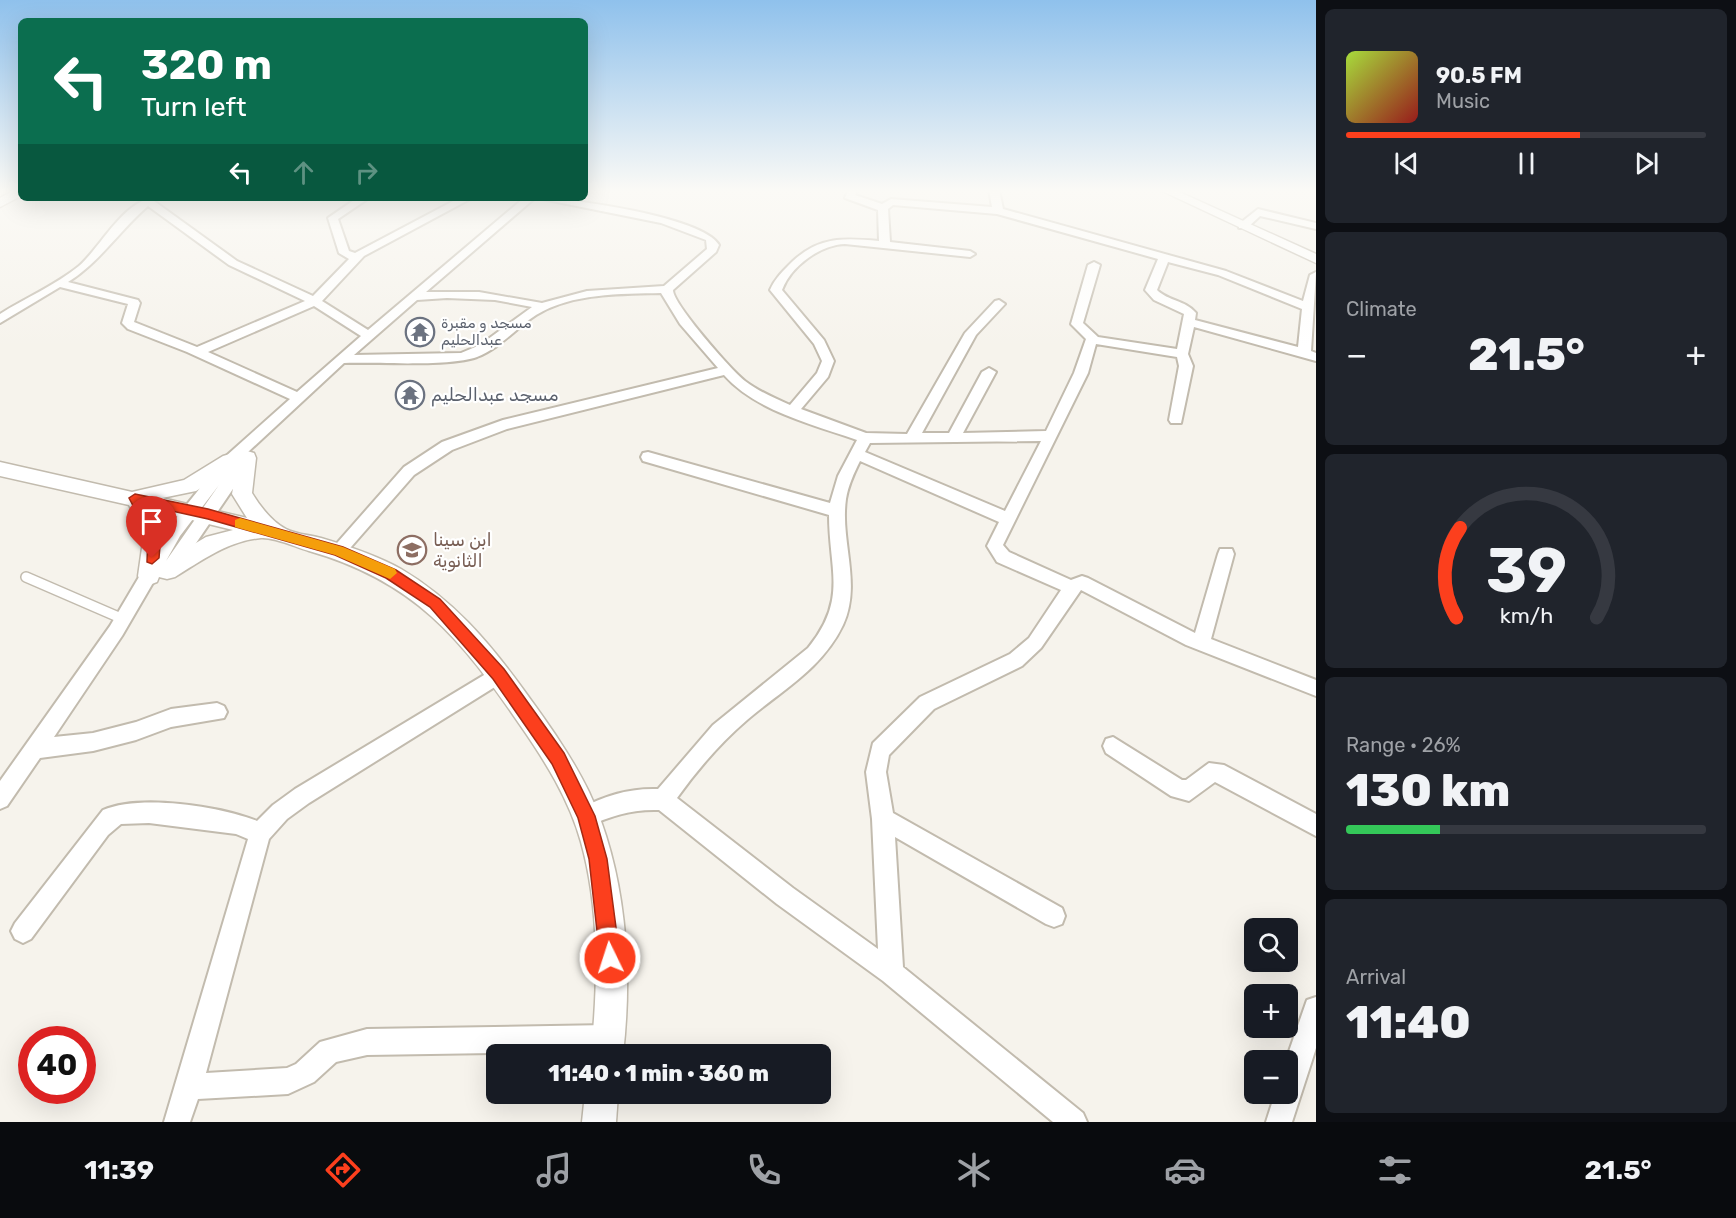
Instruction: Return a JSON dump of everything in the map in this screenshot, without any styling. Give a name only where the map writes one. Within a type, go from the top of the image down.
[{"type":"street","points":[[0,319],[61,284],[83,268],[105,242]]},
{"type":"street","points":[[206,242],[222,256],[262,279],[315,301],[350,326],[369,335]]},
{"type":"street","points":[[341,242],[344,253],[354,257]]},
{"type":"street","points":[[197,352],[315,301],[354,257],[382,242]]},
{"type":"street","points":[[0,799],[199,512],[262,430],[477,242]]},
{"type":"street","points":[[341,359],[470,355],[488,346],[542,306],[567,298],[667,290],[712,250],[712,242]]},
{"type":"street","points":[[792,411],[823,374],[828,361],[820,343],[777,293],[779,282],[820,244],[835,242]]},
{"type":"street","points":[[860,242],[970,254]]},
{"type":"street","points":[[1114,242],[1222,273],[1309,308]]},
{"type":"street","points":[[1279,242],[1316,259]]},
{"type":"street","points":[[1165,256],[1150,290],[1155,296],[1186,309],[1190,314],[1182,354],[1186,366],[1176,420]]},
{"type":"street","points":[[1094,265],[1077,324],[1094,340],[1182,354]]},
{"type":"street","points":[[1189,322],[1310,355],[1310,290],[1316,275]]},
{"type":"street","points":[[61,284],[128,300],[134,303],[128,317],[128,323],[132,326],[298,397]]},
{"type":"street","points":[[667,290],[667,295],[684,321],[726,370],[752,393],[1008,519]]},
{"type":"street","points":[[415,297],[468,293],[515,299],[542,306]]},
{"type":"street","points":[[912,438],[971,333],[999,304]]},
{"type":"street","points":[[1072,588],[1003,557],[996,551],[995,546],[1052,436],[1081,373],[1090,342],[1094,340]]},
{"type":"street","points":[[338,551],[409,471],[447,446],[503,425],[726,370]]},
{"type":"street","points":[[954,436],[989,372]]},
{"type":"street","points":[[861,446],[912,438],[1052,436]]},
{"type":"street","points":[[663,800],[692,760],[730,722],[783,682],[808,658],[834,624],[843,596],[843,557],[837,511],[842,487],[861,446]]},
{"type":"street","points":[[648,458],[837,511]]},
{"type":"street","points":[[131,497],[189,486],[239,459]]},
{"type":"street","points":[[239,459],[242,494],[245,501],[273,533]]},
{"type":"street","points":[[0,469],[199,512],[338,551],[391,574],[435,603],[499,674],[558,759],[586,816],[598,859],[610,940],[611,1012],[607,1044]]},
{"type":"street","points":[[131,497],[154,534],[158,573]]},
{"type":"street","points":[[158,573],[213,543],[273,533]]},
{"type":"street","points":[[1201,644],[1226,554]]},
{"type":"street","points":[[891,973],[883,819],[877,788],[876,761],[880,750],[891,736],[927,703],[1016,660],[1041,634],[1072,588],[1083,583],[1201,644],[1316,688]]},
{"type":"street","points":[[177,1122],[189,1087],[260,833],[280,812],[302,796],[499,674]]},
{"type":"street","points":[[34,749],[93,742],[136,731],[171,718],[218,712]]},
{"type":"street","points":[[1113,746],[1178,789],[1189,791],[1209,773],[1217,772],[1316,825]]},
{"type":"street","points":[[586,816],[610,805],[637,799],[663,800],[785,896],[891,973],[1074,1122]]},
{"type":"street","points":[[23,931],[100,827],[110,817],[121,813],[148,812],[236,823],[260,833]]},
{"type":"street","points":[[883,819],[1054,916]]},
{"type":"street","points":[[1279,1122],[1316,1009]]},
{"type":"street","points":[[189,1087],[288,1081],[305,1073],[329,1051],[367,1042],[487,1044]]},
{"type":"street","points":[[599,1122],[601,1104]]},
{"type":"lane","points":[[26,577],[119,625]]},
{"type":"slow traffic","points":[[240,523],[338,551],[390,573]]},
{"type":"place","name":"مسجد و مقبرة عبدالحليم","points":[[420,332]]},
{"type":"place","name":"مسجد عبدالحليم","points":[[410,395]]},
{"type":"place","name":"ابن سينا الثانوية","points":[[412,550]]},
{"type":"route","points":[[152,558],[154,534],[135,498],[208,514],[338,551],[391,574],[435,603],[472,640],[499,674],[558,759],[586,816],[598,859],[610,940],[610,958]]}]
